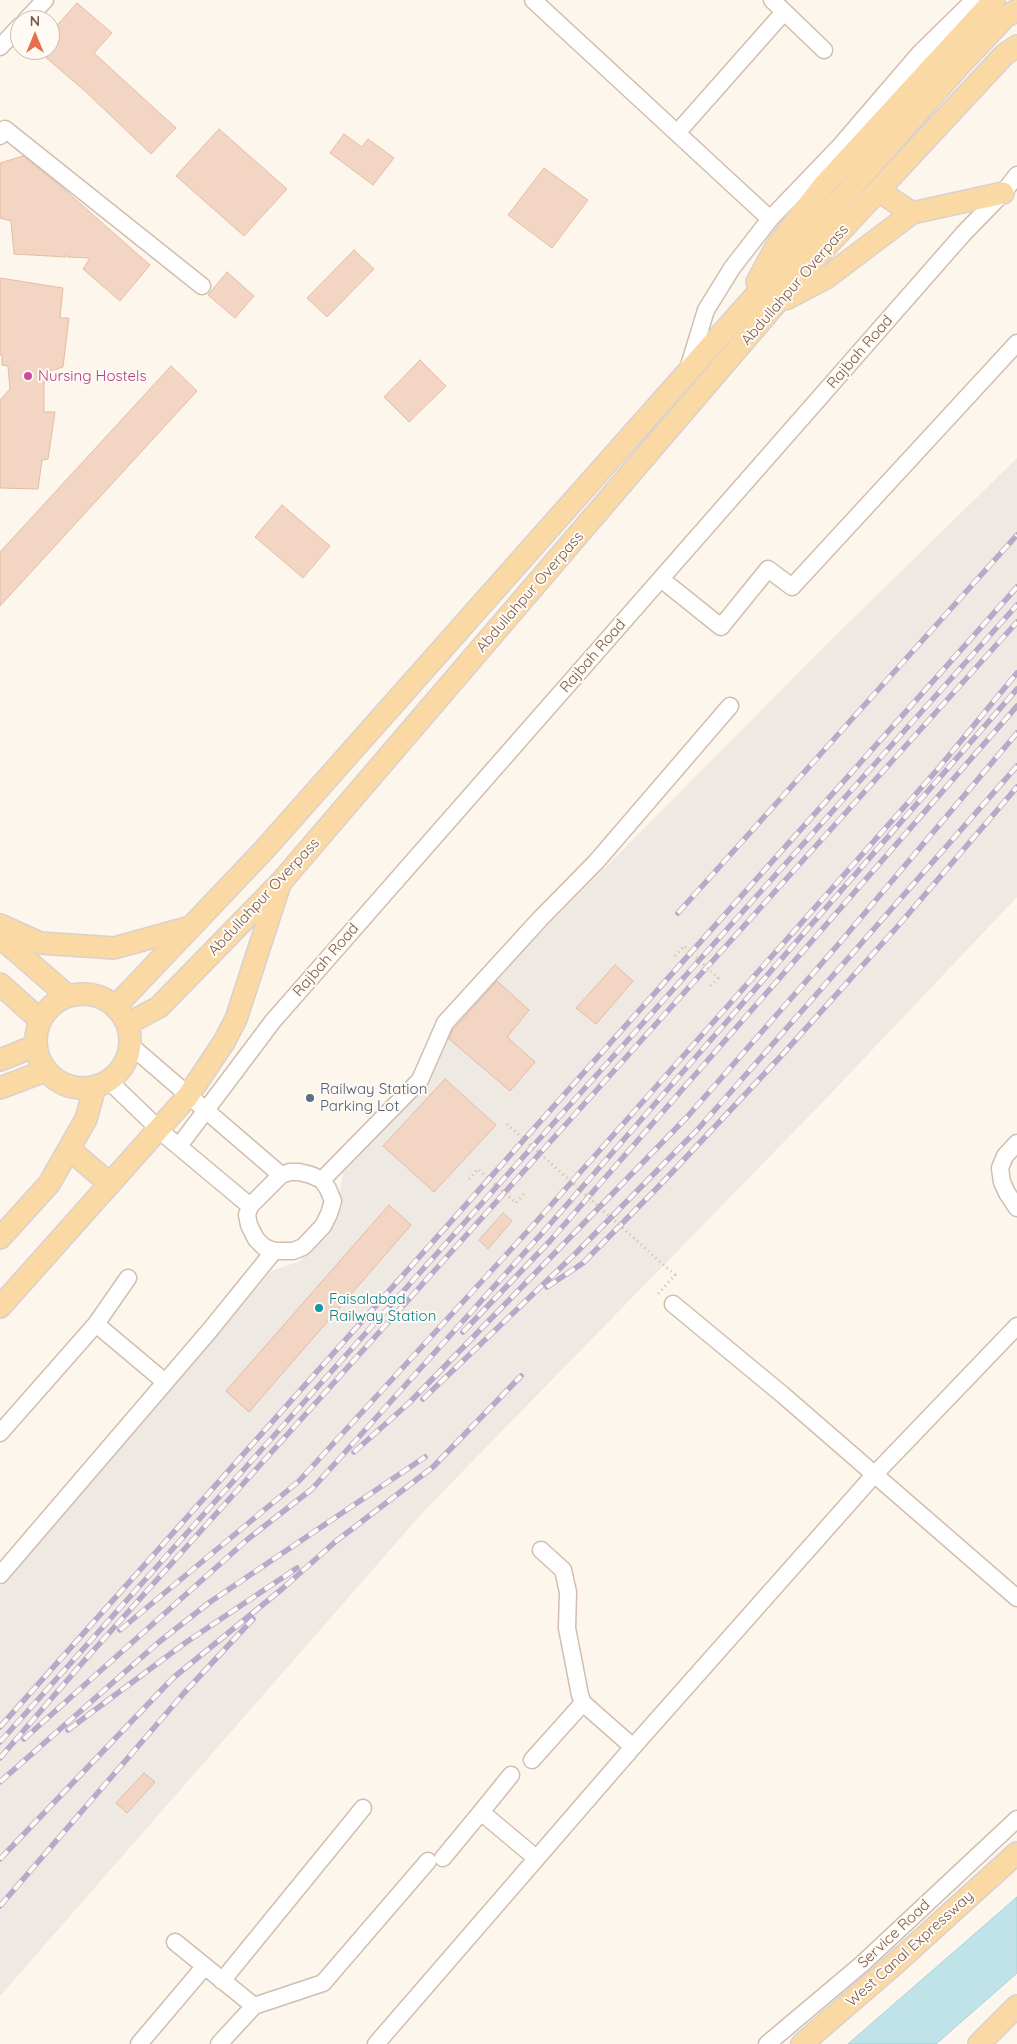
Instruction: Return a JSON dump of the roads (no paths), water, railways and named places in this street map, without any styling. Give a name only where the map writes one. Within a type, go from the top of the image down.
[{"type":"main road","points":[[896,122],[994,0]]},
{"type":"main road","points":[[896,122],[1004,17],[1017,10]]},
{"type":"main road","name":"Abdullahpur Overpass","points":[[127,1024],[159,1007],[281,882],[809,265],[1004,56],[1017,46]]},
{"type":"main road","name":"Abdullahpur Overpass","points":[[115,1006],[264,850],[687,374],[739,315],[896,122]]},
{"type":"main road","points":[[879,191],[912,213]]},
{"type":"main road","points":[[776,304],[826,278],[912,213],[1003,193]]},
{"type":"main road","points":[[0,1307],[188,1096],[224,1042],[236,1019],[281,882]]},
{"type":"main road","points":[[0,924],[40,943],[114,948],[193,926]]},
{"type":"main road","points":[[0,937],[68,996]]},
{"type":"main road","points":[[0,984],[40,1020]]},
{"type":"main road","points":[[0,1238],[49,1184],[86,1119],[102,1084],[123,1066],[130,1045],[127,1024],[115,1006],[105,999],[93,995],[80,994],[68,996],[57,1001],[47,1010],[35,1032],[35,1046],[38,1059],[45,1071],[55,1080],[67,1086],[81,1089],[102,1084]]},
{"type":"main road","points":[[0,1060],[35,1046]]},
{"type":"main road","points":[[0,1088],[45,1071]]},
{"type":"main road","points":[[68,1149],[110,1184]]},
{"type":"main road","name":"West Canal Expressway","points":[[802,2044],[889,1970],[1017,1853]]},
{"type":"main road","points":[[889,1970],[1017,1871]]},
{"type":"main road","points":[[980,2044],[1017,2006]]},
{"type":"main road","points":[[980,2044],[1017,2014]]},
{"type":"street","points":[[36,10],[45,0]]},
{"type":"street","points":[[533,0],[770,219]]},
{"type":"street","points":[[772,0],[824,50]]},
{"type":"street","points":[[687,374],[706,310],[732,268],[770,219],[841,145],[920,53],[974,0]]},
{"type":"street","points":[[677,133],[784,12]]},
{"type":"street","points":[[0,47],[10,36]]},
{"type":"street","points":[[2,130],[202,286]]},
{"type":"street","name":"Rajbah Road","points":[[179,1146],[273,1021],[1017,175]]},
{"type":"street","points":[[661,579],[721,627],[768,568],[792,587],[1017,343]]},
{"type":"street","points":[[322,1180],[420,1080],[445,1023],[540,919],[596,862],[730,706]]},
{"type":"street","points":[[130,1045],[281,1175]]},
{"type":"street","points":[[102,1084],[159,1129],[250,1206]]},
{"type":"street","points":[[1017,1143],[1005,1156],[1000,1168],[1006,1193],[1017,1208]]},
{"type":"street","points":[[299,1172],[322,1180],[328,1189],[332,1201],[329,1214],[323,1226],[303,1248],[293,1251],[274,1251],[264,1247],[256,1239],[249,1225],[247,1215],[250,1206],[281,1175],[299,1172]]},
{"type":"street","points":[[0,1575],[274,1251]]},
{"type":"street","points":[[0,1433],[96,1324],[128,1278]]},
{"type":"street","points":[[673,1304],[783,1395],[1017,1598]]},
{"type":"street","points":[[96,1324],[165,1382]]},
{"type":"street","points":[[381,2042],[632,1747],[874,1475],[1017,1326]]},
{"type":"street","points":[[541,1550],[562,1570],[568,1592],[567,1628],[583,1702],[632,1747]]},
{"type":"street","points":[[532,1760],[583,1702]]},
{"type":"street","points":[[219,2044],[254,2006],[323,1983],[435,1860],[482,1812],[510,1776]]},
{"type":"street","points":[[222,1981],[363,1808]]},
{"type":"street","points":[[482,1812],[536,1858]]},
{"type":"street","name":"Service Road","points":[[767,2044],[862,1964],[1017,1819]]},
{"type":"street","points":[[175,1942],[254,2006]]},
{"type":"street","points":[[139,2044],[205,1966]]},
{"type":"water","points":[[1017,1897],[1017,1973],[936,2044],[848,2044]]},
{"type":"railway","points":[[678,913],[1017,535]]},
{"type":"railway","points":[[0,1727],[1017,587]]},
{"type":"railway","points":[[0,1742],[1017,605]]},
{"type":"railway","points":[[0,1758],[84,1661],[1017,622]]},
{"type":"railway","points":[[120,1630],[299,1481],[537,1221],[937,770],[1017,673]]},
{"type":"railway","points":[[24,1739],[248,1539],[312,1489],[544,1231],[1017,689]]},
{"type":"railway","points":[[463,1332],[550,1241],[1017,706]]},
{"type":"railway","points":[[354,1452],[409,1403],[688,1116],[837,946],[1017,733]]},
{"type":"railway","points":[[423,1399],[575,1254],[699,1128],[1017,766]]},
{"type":"railway","points":[[547,1287],[583,1263],[663,1182],[782,1055],[898,926],[1017,787]]},
{"type":"railway","points":[[0,1859],[173,1678],[282,1589],[335,1542],[433,1467],[521,1376]]},
{"type":"railway","points":[[0,1782],[159,1642],[210,1602],[425,1457]]},
{"type":"railway","points":[[68,1730],[185,1643],[297,1568]]},
{"type":"railway","points":[[0,1906],[184,1693],[253,1619]]},
{"type":"place","name":"Nursing Hostels","points":[[28,376]]},
{"type":"place","name":"Railway Station Parking Lot","points":[[310,1098]]},
{"type":"place","name":"Faisalabad Railway Station","points":[[319,1308]]}]
